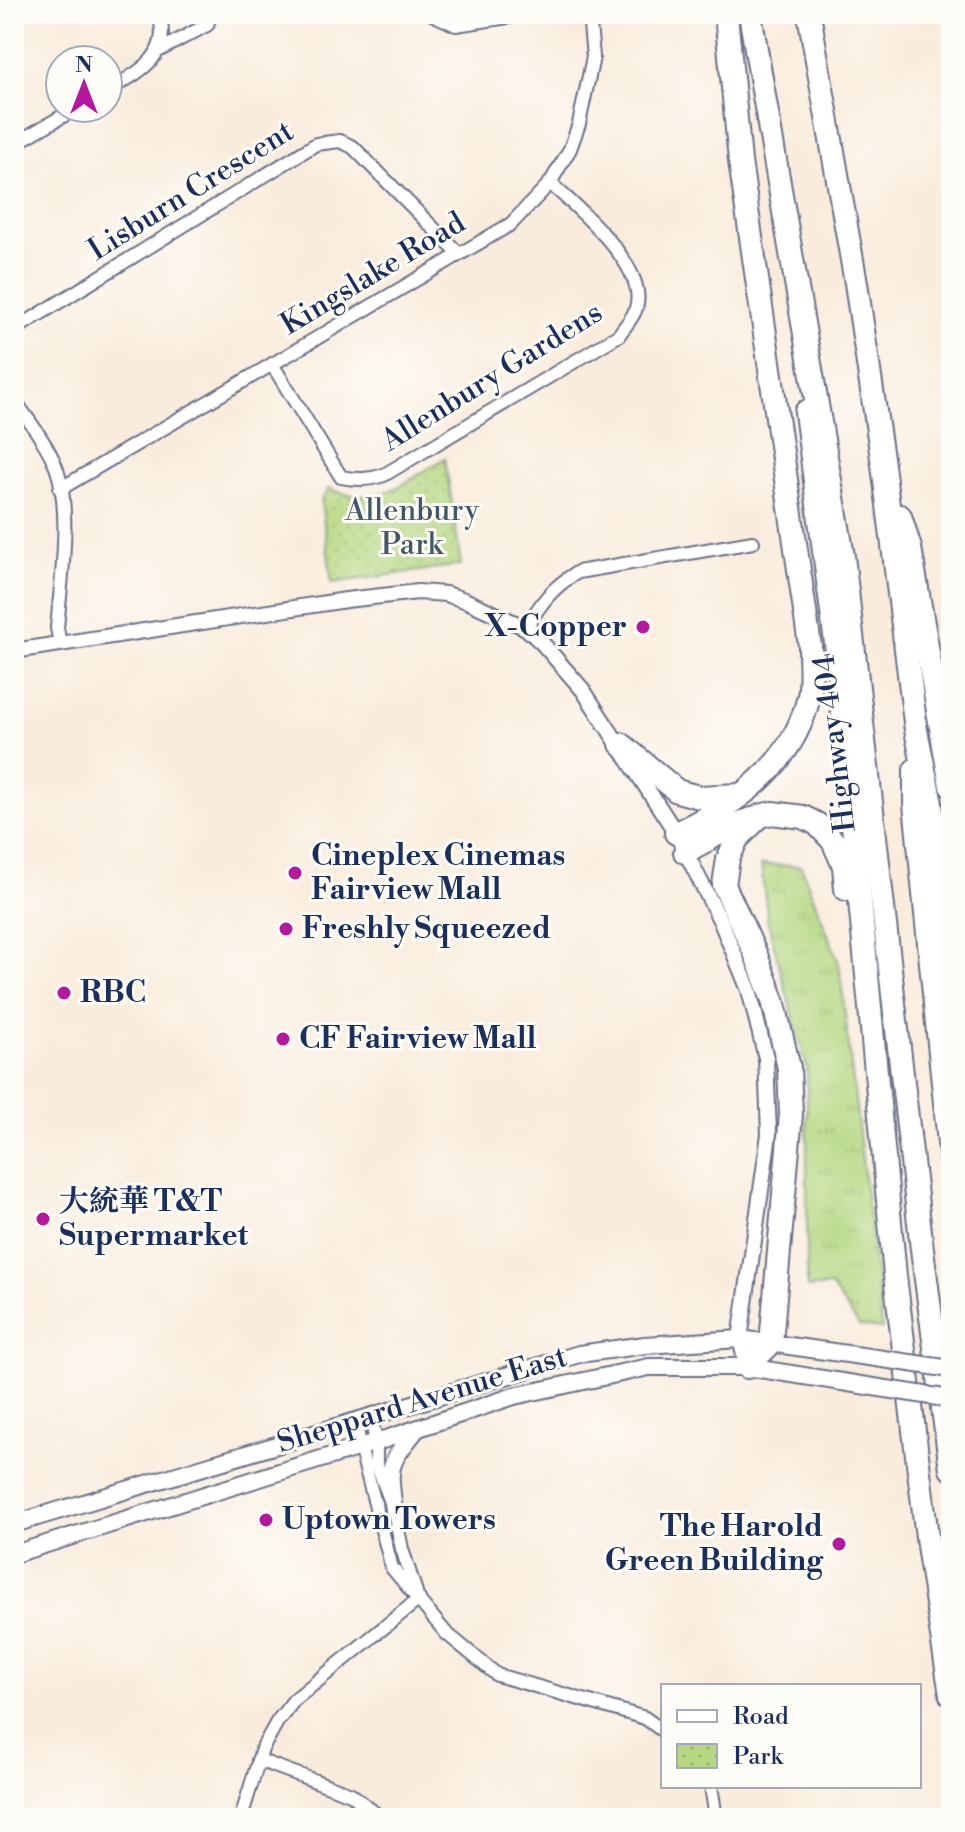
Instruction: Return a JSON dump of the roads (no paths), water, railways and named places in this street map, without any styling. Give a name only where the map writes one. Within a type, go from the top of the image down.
[{"type":"highway","points":[[680,842],[773,768],[797,733],[810,694],[810,646],[740,161],[726,14]]},
{"type":"highway","name":"Highway 404","points":[[750,14],[843,556],[922,1249],[951,1469]]},
{"type":"highway","points":[[809,14],[856,283],[883,465],[916,730],[931,804],[951,969]]},
{"type":"highway","points":[[800,296],[796,344],[836,643],[895,1276],[928,1545],[951,1695]]},
{"type":"highway","points":[[883,465],[910,548],[951,786]]},
{"type":"highway","points":[[916,730],[915,804],[951,1163]]},
{"type":"highway","points":[[621,744],[677,791],[699,797],[741,795]]},
{"type":"highway","points":[[680,842],[772,813],[803,817],[817,824],[833,841],[844,866],[897,1376],[913,1486],[928,1545]]},
{"type":"highway","points":[[747,1367],[771,1343],[791,1114],[789,1068],[773,1000],[724,885],[728,859],[737,839],[760,816]]},
{"type":"main road","name":"Sheppard Avenue East","points":[[14,1524],[579,1354],[645,1345],[740,1339],[951,1369]]},
{"type":"main road","name":"Sheppard Avenue East","points":[[14,1554],[514,1396],[649,1367],[747,1367],[951,1399]]},
{"type":"main road","points":[[394,1510],[390,1465],[417,1428]]},
{"type":"street","points":[[159,14],[163,28],[160,50]]},
{"type":"street","points":[[124,81],[138,73],[160,50],[207,25],[211,14]]},
{"type":"street","points":[[432,14],[456,25],[529,14]]},
{"type":"street","name":"Kingslake Road","points":[[60,489],[511,224],[550,183],[570,149],[579,124],[593,57],[589,14]]},
{"type":"street","points":[[14,144],[49,124]]},
{"type":"street","name":"Lisburn Crescent","points":[[14,330],[316,144],[340,141],[353,147],[458,253]]},
{"type":"street","name":"Allenbury Gardens","points":[[272,364],[341,477],[370,479],[384,475],[619,335],[636,308],[636,287],[631,270],[589,220],[550,183]]},
{"type":"street","points":[[14,399],[55,462],[65,518],[57,628],[60,643]]},
{"type":"street","points":[[526,628],[549,593],[560,582],[578,572],[753,542]]},
{"type":"street","points":[[14,651],[346,600],[418,592],[446,594],[467,601],[526,628],[543,644],[583,690],[621,744],[680,842],[721,922],[749,990],[766,1058],[769,1134],[740,1339],[747,1367]]},
{"type":"street","points":[[364,1419],[392,1568],[446,1633],[497,1675],[645,1718],[661,1730]]},
{"type":"street","points":[[368,1444],[394,1510],[402,1549],[419,1599]]},
{"type":"street","points":[[241,1818],[258,1760],[277,1722],[294,1700],[419,1599]]},
{"type":"street","points":[[258,1760],[351,1794],[381,1818]]},
{"type":"street","points":[[711,1788],[716,1818]]},
{"type":"place","name":"X-Copper","points":[[643,627]]},
{"type":"place","name":"Cineplex Cinemas Fairview Mall","points":[[295,873]]},
{"type":"place","name":"Freshly Squeezed","points":[[286,929]]},
{"type":"place","name":"RBC","points":[[64,993]]},
{"type":"place","name":"CF Fairview Mall","points":[[283,1039]]},
{"type":"place","name":"大統華 T&T Supermarket","points":[[43,1219]]},
{"type":"place","name":"Uptown Towers","points":[[266,1520]]},
{"type":"place","name":"The Harold Green Building","points":[[839,1544]]},
{"type":"park label","name":"Allenbury Park","points":[[412,528]]}]
